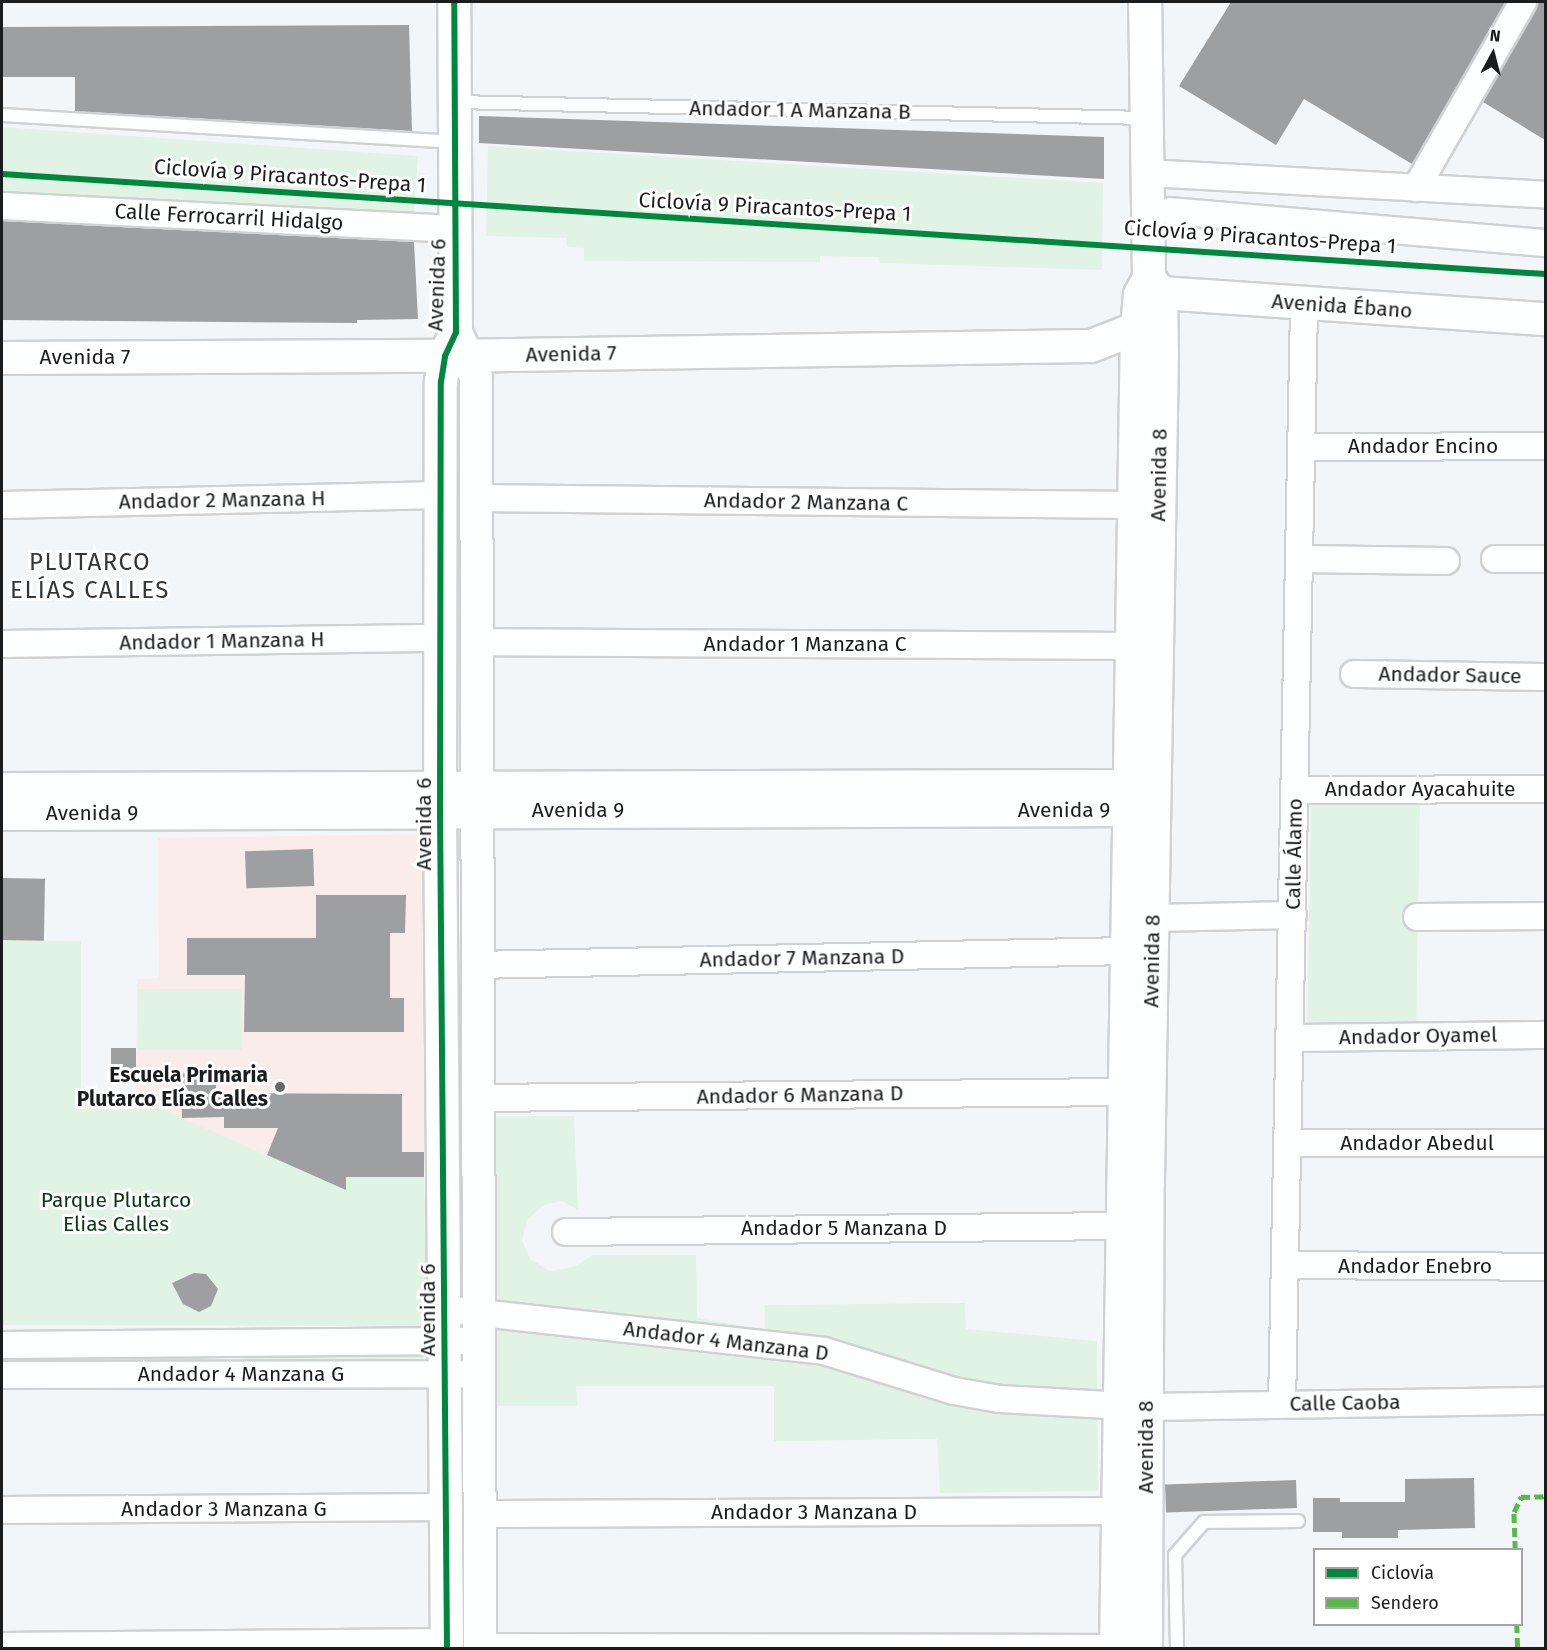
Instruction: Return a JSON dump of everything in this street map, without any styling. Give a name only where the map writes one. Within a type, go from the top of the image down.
[{"type":"street","name":"Avenida 6","points":[[447,1645],[440,799],[441,382],[457,348],[454,2]]},
{"type":"street","name":"Avenida 8","points":[[1132,1405],[1122,1226],[1129,951],[1143,798],[1149,302],[1145,2]]},
{"type":"street","points":[[1416,188],[1523,2]]},
{"type":"street","points":[[1146,173],[1545,195]]},
{"type":"street","name":"Calle Ferrocarril Hidalgo","points":[[2,206],[456,229]]},
{"type":"street","points":[[1170,212],[1545,243]]},
{"type":"street","name":"Avenida 8","points":[[1116,1648],[1131,1511],[1132,1405],[1153,918],[1133,646],[1136,505],[1149,302]]},
{"type":"street","name":"Avenida Ébano","points":[[1149,302],[1304,304],[1545,319]]},
{"type":"street","name":"Avenida 7","points":[[2,358],[457,348],[1091,346],[1149,302]]},
{"type":"street","name":"Calle Álamo","points":[[1282,1404],[1304,304]]},
{"type":"street","name":"Avenida 6","points":[[457,348],[476,377],[475,965],[481,1327],[480,1648]]},
{"type":"street","name":"Andador Encino","points":[[1300,447],[1545,446]]},
{"type":"street","name":"Andador 2 Manzana H","points":[[2,505],[442,495]]},
{"type":"street","name":"Andador 2 Manzana C","points":[[476,498],[1136,505]]},
{"type":"street","points":[[1299,559],[1446,561]]},
{"type":"street","points":[[1495,559],[1545,560]]},
{"type":"street","name":"Andador 1 Manzana H","points":[[2,644],[442,638]]},
{"type":"street","name":"Andador 1 Manzana C","points":[[477,642],[1133,646]]},
{"type":"street","name":"Andador Sauce","points":[[1354,674],[1545,676]]},
{"type":"street","name":"Avenida 9","points":[[2,789],[440,799],[1143,798]]},
{"type":"street","name":"Andador Ayacahuite","points":[[1294,790],[1545,789]]},
{"type":"street","name":"Avenida 9","points":[[2,814],[440,799]]},
{"type":"street","points":[[1153,918],[1293,915]]},
{"type":"street","points":[[1417,917],[1545,916]]},
{"type":"street","name":"Andador 7 Manzana D","points":[[475,965],[1129,951]]},
{"type":"street","name":"Andador Oyamel","points":[[1290,1038],[1545,1035]]},
{"type":"street","name":"Andador 6 Manzana D","points":[[476,1098],[1124,1092]]},
{"type":"street","name":"Andador Abedul","points":[[1288,1143],[1545,1143]]},
{"type":"street","name":"Andador 5 Manzana D","points":[[566,1232],[1122,1226]]},
{"type":"street","name":"Andador Enebro","points":[[1285,1265],[1545,1267]]},
{"type":"street","name":"Andador 4 Manzana D","points":[[445,1309],[481,1327],[824,1351],[954,1391],[1000,1399],[1132,1405]]},
{"type":"street","name":"Andador 4 Manzana G","points":[[10,1345],[445,1342],[481,1327]]},
{"type":"street","points":[[229,1343],[229,1374]]},
{"type":"street","points":[[10,1345],[10,1375]]},
{"type":"street","name":"Andador 4 Manzana G","points":[[10,1375],[481,1374]]},
{"type":"street","name":"Calle Caoba","points":[[1132,1405],[1545,1401]]},
{"type":"street","name":"Andador 3 Manzana G","points":[[2,1510],[446,1507]]},
{"type":"street","name":"Avenida 8","points":[[1131,1511],[1146,1648]]},
{"type":"street","name":"Andador 3 Manzana D","points":[[482,1514],[1131,1511]]},
{"type":"street","points":[[2,1646],[447,1645]]},
{"type":"street","points":[[480,1648],[1116,1648]]},
{"type":"lane","name":"Andador 1 A Manzana B","points":[[455,102],[1145,118]]},
{"type":"lane","points":[[2,115],[455,142]]},
{"type":"lane","points":[[1177,1648],[1175,1555],[1204,1522],[1298,1521]]},
{"type":"shaded area","points":[[426,834],[424,1177],[315,1176],[136,1098],[137,979],[159,978],[158,838]]},
{"type":"green space","points":[[2,127],[418,156],[413,221],[2,192]]},
{"type":"green space","points":[[488,146],[1103,183],[1102,270],[880,263],[879,257],[820,256],[820,262],[584,261],[584,248],[567,247],[566,238],[486,236]]},
{"type":"green space","points":[[1311,801],[1420,803],[1416,1029],[1307,1027]]},
{"type":"green space","name":"Parque Plutarco Elias Calles","points":[[2,940],[81,941],[81,1096],[136,1098],[315,1176],[424,1177],[428,1326],[2,1325]]},
{"type":"green space","points":[[138,989],[242,989],[242,1050],[138,1050]]},
{"type":"green space","points":[[490,1116],[574,1116],[578,1210],[562,1201],[544,1205],[528,1219],[522,1240],[530,1259],[550,1271],[574,1267],[593,1255],[696,1255],[697,1318],[765,1330],[765,1305],[965,1303],[966,1329],[1097,1341],[1098,1491],[940,1493],[937,1439],[774,1441],[774,1386],[576,1386],[577,1406],[489,1406]]},
{"type":"green space","points":[[241,1351],[423,1351],[423,1363],[241,1363]]},
{"type":"green space","points":[[33,1352],[207,1352],[207,1364],[33,1364]]},
{"type":"building","points":[[1231,2],[1506,2],[1412,164],[1304,99],[1276,145],[1179,86]]},
{"type":"building","points":[[1538,2],[1545,2],[1545,140],[1483,102]]},
{"type":"building","points":[[409,25],[412,131],[75,111],[75,77],[2,77],[2,27]]},
{"type":"building","points":[[479,116],[1104,137],[1104,179],[479,143]]},
{"type":"building","points":[[2,221],[414,242],[418,319],[357,320],[357,323],[2,320]]},
{"type":"building","points":[[313,849],[314,886],[246,888],[245,851]]},
{"type":"building","points":[[2,878],[45,879],[44,941],[2,940]]},
{"type":"building","points":[[316,895],[406,895],[405,933],[390,933],[390,998],[404,998],[404,1032],[244,1032],[245,975],[187,975],[187,938],[316,938]]},
{"type":"building","points":[[111,1048],[136,1048],[136,1076],[111,1076]]},
{"type":"building","points":[[216,1072],[216,1093],[402,1094],[402,1152],[424,1152],[424,1177],[346,1177],[346,1190],[267,1155],[278,1128],[224,1128],[224,1117],[182,1118],[181,1073]]},
{"type":"building","points":[[194,1273],[206,1274],[218,1289],[211,1306],[199,1312],[183,1304],[172,1283]]},
{"type":"building","points":[[1474,1478],[1475,1528],[1398,1530],[1398,1538],[1342,1538],[1342,1532],[1313,1532],[1313,1498],[1340,1498],[1340,1502],[1405,1502],[1405,1479]]},
{"type":"building","points":[[1296,1480],[1297,1508],[1166,1513],[1165,1485]]},
{"type":"marked path","points":[[1515,1548],[1514,1512],[1521,1497],[1546,1496]]},
{"type":"marked path","points":[[1517,1626],[1518,1648]]},
{"type":"cycle path","points":[[447,1648],[440,811],[441,382],[445,356],[456,332],[454,2]]},
{"type":"cycle path","name":"Ciclovía 9 Piracantos-Prepa 1","points":[[2,174],[1546,274]]},
{"type":"place","name":"Escuela Primaria Plutarco Elías Calles","points":[[280,1087]]},
{"type":"district","name":"PLUTARCO ELÍAS CALLES","points":[[90,577]]}]
